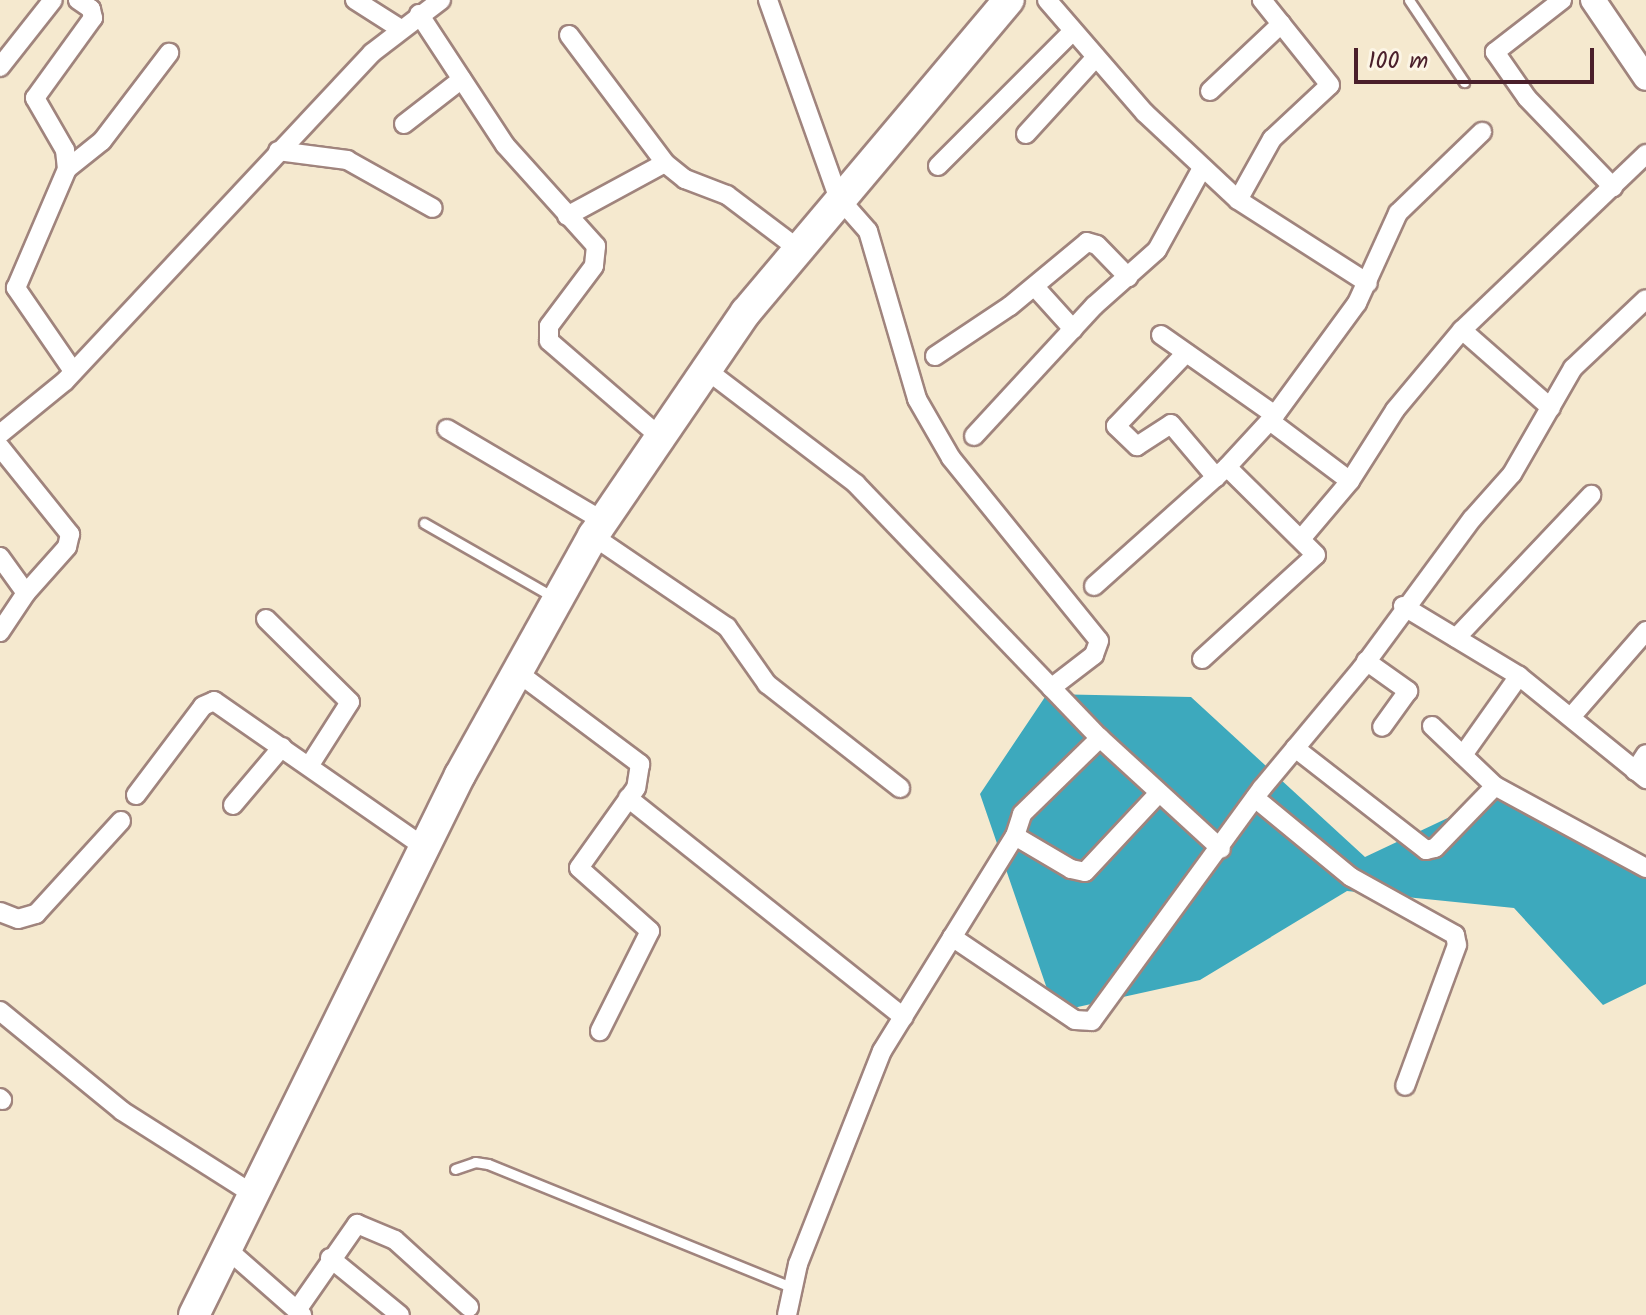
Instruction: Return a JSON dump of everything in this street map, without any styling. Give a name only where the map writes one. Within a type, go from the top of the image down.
[{"type":"main road","points":[[194,1315],[424,847],[517,672],[598,529],[704,368],[797,248],[1009,0]]},
{"type":"street","points":[[67,169],[65,150],[35,98],[93,18],[94,12],[78,0]]},
{"type":"street","points":[[355,0],[399,28]]},
{"type":"street","points":[[0,434],[50,397],[278,151],[399,28],[441,0]]},
{"type":"street","points":[[768,0],[846,188],[868,231],[903,366],[935,432],[1099,641],[1094,655],[1051,688]]},
{"type":"street","points":[[1047,0],[1096,57],[1202,168],[1238,200],[1368,283]]},
{"type":"street","points":[[1238,200],[1272,139],[1330,85],[1262,0]]},
{"type":"street","points":[[1562,0],[1495,52],[1527,98],[1613,187]]},
{"type":"street","points":[[1593,0],[1646,78]]},
{"type":"street","points":[[0,67],[46,2]]},
{"type":"street","points":[[419,14],[505,145],[596,246],[598,256],[549,326],[548,338],[658,435]]},
{"type":"street","points":[[1210,91],[1281,24]]},
{"type":"street","points":[[938,166],[1073,31]]},
{"type":"street","points":[[569,35],[665,163],[685,179],[727,195],[797,248]]},
{"type":"street","points":[[73,371],[16,288],[67,169],[102,141],[169,53]]},
{"type":"street","points":[[1026,134],[1096,57]]},
{"type":"street","points":[[404,124],[462,79]]},
{"type":"street","points":[[1094,586],[1222,472],[1272,418],[1368,283],[1398,213],[1482,132]]},
{"type":"street","points":[[278,151],[347,160],[433,208]]},
{"type":"street","points":[[1301,539],[1350,481],[1395,410],[1462,330],[1533,256],[1646,154]]},
{"type":"street","points":[[567,216],[665,163]]},
{"type":"street","points":[[974,436],[1073,329],[1128,277],[1173,228],[1202,168]]},
{"type":"street","points":[[935,356],[1035,287],[1087,242],[1128,277]]},
{"type":"street","points":[[1035,287],[1073,329]]},
{"type":"street","points":[[952,937],[1087,1023],[1098,1016],[1262,788],[1366,661],[1403,606],[1512,474],[1573,368],[1646,299]]},
{"type":"street","points":[[1462,330],[1551,408]]},
{"type":"street","points":[[1161,335],[1350,481]]},
{"type":"street","points":[[1186,353],[1116,426],[1137,446],[1171,424],[1301,539],[1315,559],[1237,622],[1202,659]]},
{"type":"street","points":[[704,368],[856,484],[1100,738],[1221,849]]},
{"type":"street","points":[[447,429],[598,529],[727,627],[776,692],[900,788]]},
{"type":"street","points":[[0,447],[70,534],[67,547],[26,593],[0,632]]},
{"type":"street","points":[[1456,638],[1591,495]]},
{"type":"street","points":[[0,557],[26,593]]},
{"type":"street","points":[[1403,606],[1519,676],[1640,775],[1646,754]]},
{"type":"street","points":[[266,619],[350,702],[309,766]]},
{"type":"street","points":[[1571,717],[1646,631]]},
{"type":"street","points":[[1366,661],[1408,691],[1382,727]]},
{"type":"street","points":[[517,672],[636,758],[640,779],[579,868],[650,931],[600,1031]]},
{"type":"street","points":[[1463,755],[1519,676]]},
{"type":"street","points":[[136,795],[210,701],[282,747],[424,847]]},
{"type":"street","points":[[1432,726],[1495,786],[1643,860]]},
{"type":"street","points":[[787,1315],[791,1287],[864,1092],[903,1017],[1015,836],[1027,807],[1100,738]]},
{"type":"street","points":[[233,805],[282,747]]},
{"type":"street","points":[[1295,748],[1426,850],[1435,848],[1495,786]]},
{"type":"street","points":[[1262,788],[1351,877],[1455,935],[1457,945],[1405,1086]]},
{"type":"street","points":[[1015,836],[1071,869],[1085,872],[1158,794]]},
{"type":"street","points":[[628,798],[903,1017]]},
{"type":"street","points":[[0,912],[18,919],[36,914],[121,821]]},
{"type":"street","points":[[0,1011],[122,1111],[253,1194]]},
{"type":"street","points":[[227,1249],[300,1312],[351,1228],[369,1226],[395,1240],[469,1307]]},
{"type":"street","points":[[330,1258],[400,1315]]},
{"type":"lane","points":[[1409,0],[1464,82]]},
{"type":"lane","points":[[424,523],[558,599]]},
{"type":"lane","points":[[455,1169],[475,1162],[488,1164],[791,1287]]},
{"type":"water","points":[[1047,694],[1191,697],[1365,857],[1507,790],[1646,871],[1646,984],[1603,1005],[1514,908],[1347,891],[1200,980],[1055,1012],[980,794]]}]
